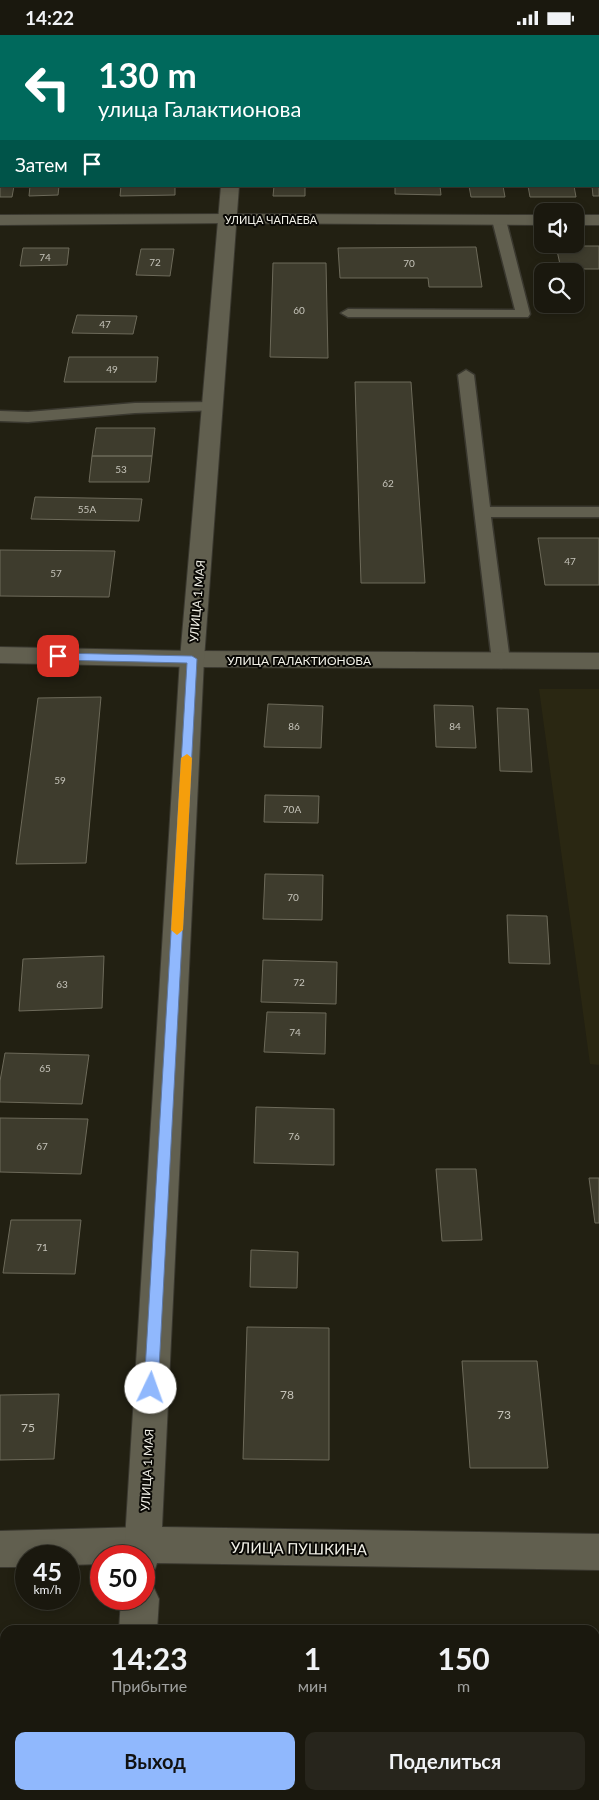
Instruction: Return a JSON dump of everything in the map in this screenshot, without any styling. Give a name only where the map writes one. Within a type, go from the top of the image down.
[{"type":"main road","name":"УЛИЦА 1 МАЯ","points":[[142,1545],[192,659],[230,187]]},
{"type":"main road","name":"УЛИЦА ЧАПАЕВА","points":[[0,220],[534,220]]},
{"type":"main road","points":[[584,220],[599,220]]},
{"type":"main road","name":"УЛИЦА ГАЛАКТИОНОВА","points":[[0,655],[192,659],[599,661]]},
{"type":"main road","name":"УЛИЦА ПУШКИНА","points":[[0,1549],[90,1550]]},
{"type":"main road","name":"УЛИЦА ПУШКИНА","points":[[155,1551],[599,1552]]},
{"type":"main road","points":[[138,1625],[139,1610]]},
{"type":"lane","points":[[348,313],[523,314],[499,220]]},
{"type":"lane","points":[[466,375],[501,661]]},
{"type":"lane","points":[[0,416],[28,417],[135,409],[213,407]]},
{"type":"lane","points":[[482,512],[599,512]]},
{"type":"shaded area","points":[[539,689],[599,689],[599,1065],[590,1064]]},
{"type":"building","points":[[0,187],[14,187],[12,197],[0,197]]},
{"type":"building","points":[[30,187],[59,187],[58,195],[29,196]]},
{"type":"building","points":[[121,187],[175,187],[175,195],[120,196]]},
{"type":"building","points":[[274,187],[305,187],[305,196],[273,196]]},
{"type":"building","points":[[395,187],[440,187],[441,195],[395,194]]},
{"type":"building","points":[[469,187],[503,187],[505,197],[471,197]]},
{"type":"building","points":[[528,187],[574,187],[576,197],[530,197]]},
{"type":"building","points":[[592,187],[599,187],[599,196],[593,196]]},
{"type":"building","points":[[584,246],[599,246],[599,269],[584,269],[584,263],[560,263],[558,253],[584,253]]},
{"type":"building","points":[[476,247],[482,287],[429,287],[428,278],[340,278],[338,248]]},
{"type":"building","points":[[23,248],[69,248],[67,265],[20,266]]},
{"type":"building","points":[[141,249],[174,249],[170,276],[136,275]]},
{"type":"building","points":[[273,263],[326,263],[328,358],[270,357]]},
{"type":"building","points":[[77,315],[137,316],[133,334],[72,333]]},
{"type":"building","points":[[69,357],[158,357],[156,382],[64,382]]},
{"type":"building","points":[[355,382],[411,382],[425,583],[361,583]]},
{"type":"building","points":[[96,428],[155,428],[152,456],[92,456]]},
{"type":"building","points":[[92,456],[152,456],[149,482],[89,482]]},
{"type":"building","points":[[35,497],[142,499],[139,521],[31,519]]},
{"type":"building","points":[[538,538],[599,538],[599,585],[545,585]]},
{"type":"building","points":[[0,550],[115,551],[109,597],[0,596]]},
{"type":"building","points":[[101,697],[86,863],[16,864],[38,698]]},
{"type":"building","points":[[268,704],[323,706],[321,748],[264,747]]},
{"type":"building","points":[[434,705],[473,706],[476,748],[436,747]]},
{"type":"building","points":[[497,708],[528,709],[532,772],[500,771]]},
{"type":"building","points":[[265,795],[319,796],[318,823],[264,822]]},
{"type":"building","points":[[265,874],[323,875],[322,920],[263,919]]},
{"type":"building","points":[[507,915],[547,916],[550,964],[509,963]]},
{"type":"building","points":[[104,956],[102,1008],[19,1011],[23,959]]},
{"type":"building","points":[[263,960],[337,962],[336,1004],[261,1002]]},
{"type":"building","points":[[267,1012],[326,1013],[325,1054],[264,1052]]},
{"type":"building","points":[[5,1053],[89,1055],[82,1104],[0,1102],[0,1081]]},
{"type":"building","points":[[256,1107],[334,1109],[334,1165],[254,1163]]},
{"type":"building","points":[[0,1118],[88,1119],[81,1174],[0,1172]]},
{"type":"building","points":[[436,1169],[476,1169],[482,1240],[442,1241]]},
{"type":"building","points":[[589,1178],[599,1178],[599,1223],[595,1223]]},
{"type":"building","points":[[11,1220],[81,1220],[75,1274],[3,1273]]},
{"type":"building","points":[[251,1250],[298,1252],[297,1288],[250,1287]]},
{"type":"building","points":[[247,1327],[329,1328],[329,1460],[243,1459]]},
{"type":"building","points":[[462,1361],[537,1361],[548,1468],[470,1468]]},
{"type":"building","points":[[59,1394],[54,1459],[0,1460],[0,1395]]},
{"type":"slow traffic","points":[[177,930],[187,758]]},
{"type":"route","points":[[58,656],[192,659],[151,1388]]}]
